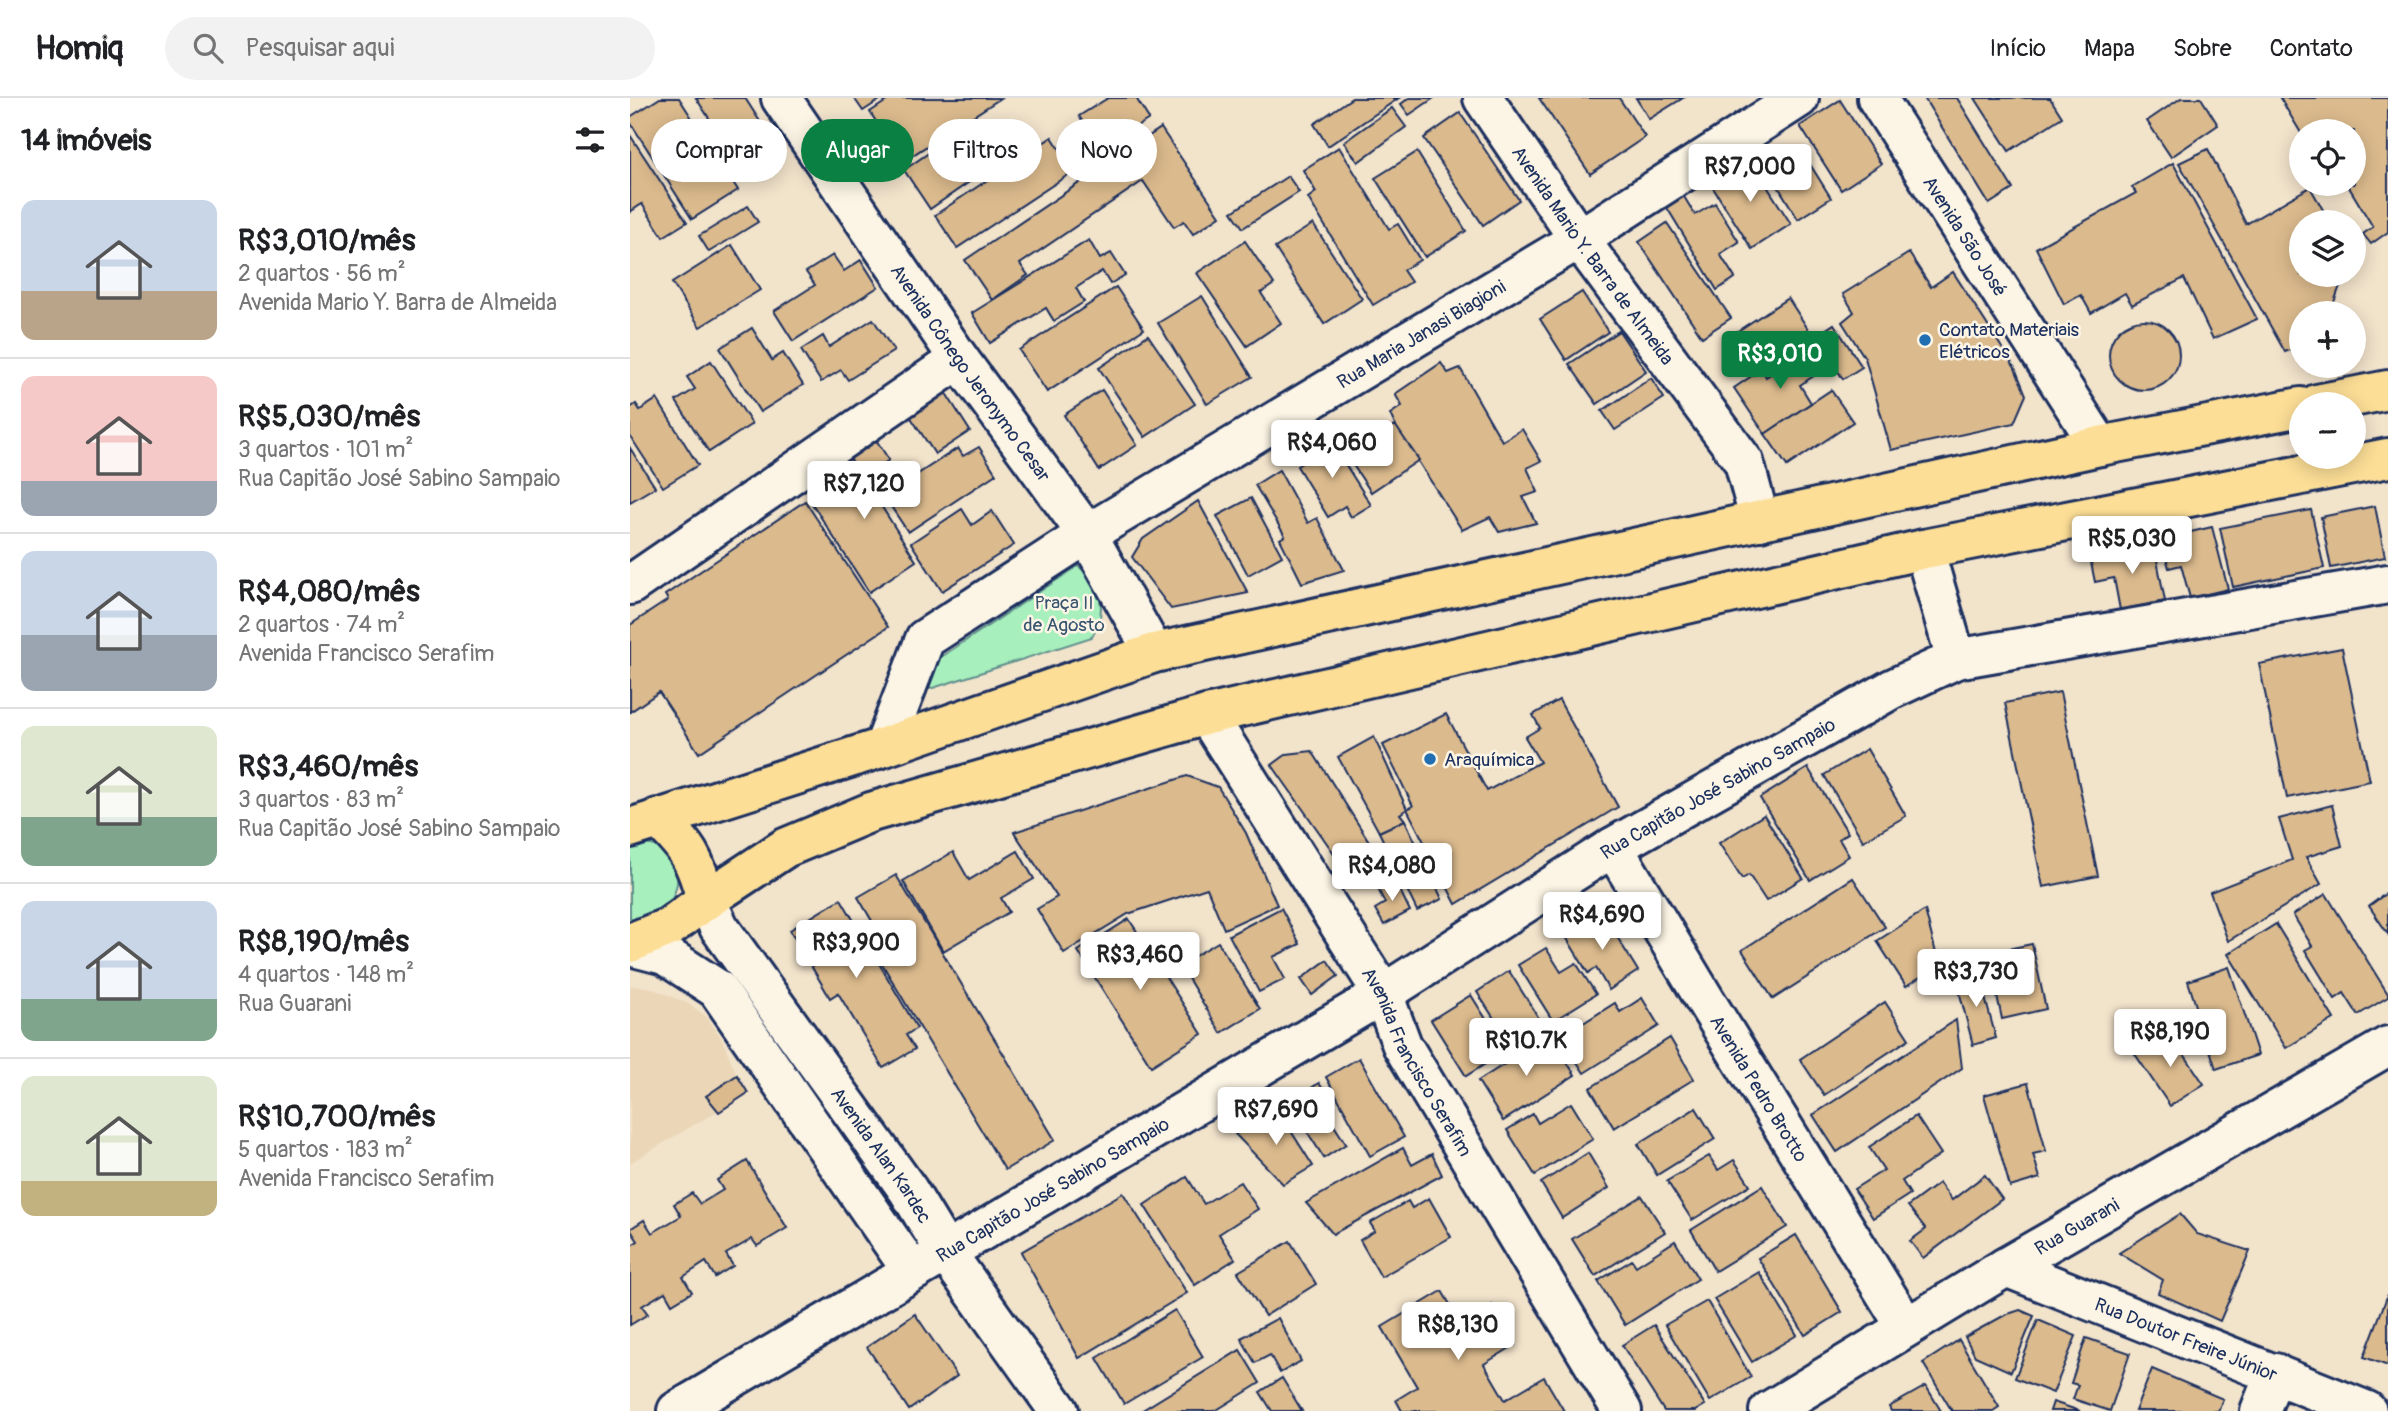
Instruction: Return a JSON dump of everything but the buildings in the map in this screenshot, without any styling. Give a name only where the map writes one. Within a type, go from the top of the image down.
[{"type":"main road","points":[[644,823],[884,747],[1154,653],[2100,446],[2289,409]]},
{"type":"main road","points":[[630,944],[669,927],[785,848],[871,812],[1208,715],[1924,549],[2388,458]]},
{"type":"main road","points":[[644,823],[681,840],[698,868],[706,900]]},
{"type":"street","name":"Avenida Cônego Jeronymo Cesar","points":[[781,98],[959,359],[1087,534],[1154,653]]},
{"type":"street","name":"Avenida Mario Y. Barra de Almeida","points":[[1483,98],[1579,239],[1744,462],[1760,521]]},
{"type":"street","name":"Rua Maria Janasi Biagioni","points":[[884,747],[925,639],[1087,534],[1579,239],[1800,98]]},
{"type":"street","name":"Avenida São José","points":[[1877,98],[2100,446]]},
{"type":"street","points":[[630,585],[959,359]]},
{"type":"street","points":[[1924,549],[1956,659]]},
{"type":"street","name":"Rua Capitão José Sabino Sampaio","points":[[677,1411],[1383,994],[1613,847],[1892,689],[1956,659],[2388,584]]},
{"type":"street","name":"Avenida Francisco Serafim","points":[[1208,715],[1383,994],[1402,1045],[1622,1411]]},
{"type":"street","name":"Avenida Pedro Brotto","points":[[1613,847],[1906,1327]]},
{"type":"street","name":"Avenida Alan Kardec","points":[[706,900],[719,927],[908,1190],[945,1251],[1059,1411]]},
{"type":"street","name":"Avenida Alan Kardec","points":[[630,944],[665,954],[717,989],[912,1271]]},
{"type":"street","name":"Rua Guarani","points":[[1769,1411],[2006,1267],[2388,1046]]},
{"type":"street","name":"Rua Doutor Freire Júnior","points":[[2006,1267],[2367,1411]]},
{"type":"street","points":[[2260,1411],[2275,1373]]},
{"type":"shaded area","points":[[630,986],[649,987],[689,1004],[707,1017],[721,1037],[748,1093],[630,1163]]},
{"type":"green space","name":"Praça II de Agosto","points":[[1078,566],[1093,581],[1100,598],[1100,617],[1092,637],[933,688],[927,687],[926,680],[938,659]]},
{"type":"green space","points":[[637,842],[665,848],[678,877],[669,906],[630,924],[630,844]]},
{"type":"place","name":"Contato Materiais Elétricos","points":[[1925,340]]},
{"type":"place","name":"Araquímica","points":[[1430,759]]}]
